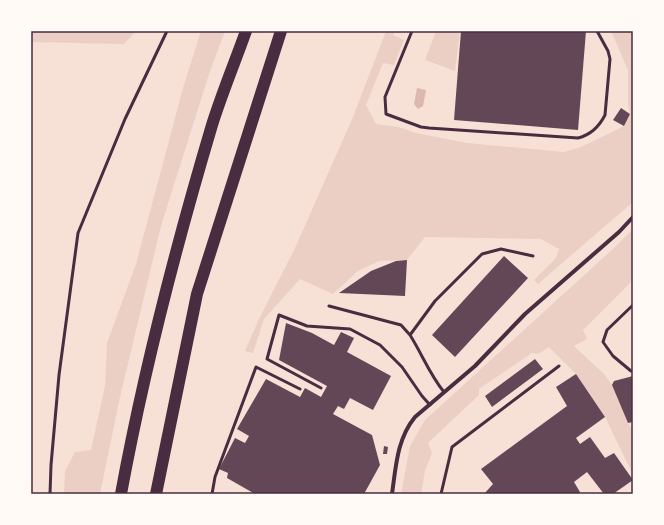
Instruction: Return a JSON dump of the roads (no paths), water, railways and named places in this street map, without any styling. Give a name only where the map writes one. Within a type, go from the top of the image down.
[{"type":"highway","points":[[121,494],[134,423],[164,296],[213,124],[246,31]]},
{"type":"highway","points":[[156,494],[197,294],[281,31]]},
{"type":"street","points":[[392,494],[397,454],[401,439],[408,426],[416,416],[475,366],[525,314],[619,232],[633,217]]},
{"type":"lane","points":[[50,494],[59,375],[78,233],[125,119],[167,31]]},
{"type":"lane","points":[[412,31],[385,97],[386,114],[421,127],[578,138],[587,136],[601,123],[605,115],[610,59],[597,31]]},
{"type":"lane","points":[[410,335],[435,301],[482,254],[501,249],[533,256]]},
{"type":"lane","points":[[329,306],[401,325],[418,347],[434,379],[444,392]]},
{"type":"lane","points":[[631,371],[613,356],[603,342],[607,330],[633,306]]},
{"type":"lane","points":[[322,388],[268,359],[279,315],[307,326],[350,329],[380,345],[402,367],[430,405]]},
{"type":"lane","points":[[441,494],[452,447],[559,366]]},
{"type":"lane","points":[[212,494],[215,477],[256,367],[300,389]]}]
